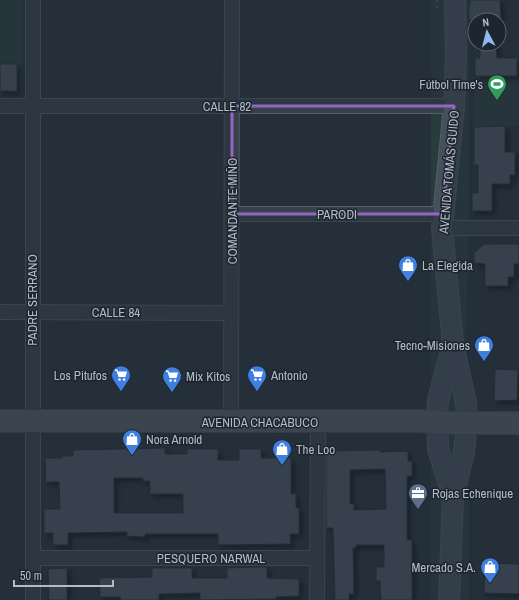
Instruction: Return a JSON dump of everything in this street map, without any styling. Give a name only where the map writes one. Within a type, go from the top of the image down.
[{"type":"main road","name":"AVENIDA TOMÁS GUIDO","points":[[449,600],[453,497],[464,452],[467,423],[466,403],[453,344],[442,221],[454,106],[456,58],[455,0]]},
{"type":"main road","name":"AVENIDA TOMÁS GUIDO","points":[[453,344],[438,400],[437,422],[438,448],[453,497]]},
{"type":"main road","name":"AVENIDA CHACABUCO","points":[[0,421],[519,423]]},
{"type":"street","name":"PADRE SERRANO","points":[[33,0],[33,600]]},
{"type":"street","name":"COMANDANTE MIÑO","points":[[231,422],[232,0]]},
{"type":"street","name":"CALLE 82","points":[[0,106],[454,106]]},
{"type":"street","name":"PARODI","points":[[232,214],[442,221],[519,228]]},
{"type":"street","name":"CALLE 84","points":[[0,312],[232,313]]},
{"type":"street","points":[[317,600],[318,422]]},
{"type":"street","name":"PESQUERO NARWAL","points":[[33,558],[317,558]]},
{"type":"highlighted area","points":[[232,106],[454,106],[443,214],[232,214]]},
{"type":"green space","points":[[0,0],[22,0],[22,93],[0,92]]},
{"type":"green space","points":[[431,0],[469,0],[469,12],[467,12],[467,52],[469,52],[469,228],[465,364],[469,423],[469,600],[431,600]]},
{"type":"green space","name":"Fútbol Time's","points":[[475,58],[519,58],[519,126],[474,127]]},
{"type":"building","points":[[470,0],[500,0],[501,12],[469,12]]},
{"type":"building","points":[[480,52],[497,52],[497,58],[517,58],[517,76],[475,76],[475,58],[480,58]]},
{"type":"building","points":[[0,64],[17,64],[17,91],[0,91]]},
{"type":"building","points":[[505,126],[505,152],[515,152],[515,175],[510,175],[510,184],[492,184],[492,211],[472,211],[472,193],[478,193],[478,165],[474,165],[474,127]]},
{"type":"building","points":[[484,244],[519,244],[519,264],[514,264],[514,277],[508,277],[508,286],[485,286],[485,264],[474,263],[474,253]]},
{"type":"building","points":[[495,369],[518,370],[517,400],[494,401]]},
{"type":"building","points":[[165,448],[165,454],[187,454],[187,449],[218,449],[218,460],[239,460],[239,449],[261,449],[261,458],[291,458],[291,494],[296,494],[296,508],[299,508],[299,534],[290,534],[291,544],[218,545],[218,534],[145,534],[145,537],[127,536],[127,532],[68,533],[68,545],[53,545],[53,533],[44,533],[44,509],[60,509],[59,482],[46,482],[45,458],[62,458],[62,456],[73,456],[73,450]],"holes":[[[114,478],[143,478],[143,481],[150,481],[150,494],[183,494],[183,513],[114,513]]]},
{"type":"building","points":[[326,451],[408,451],[408,461],[412,461],[412,476],[407,476],[407,540],[412,540],[412,600],[381,600],[380,581],[376,581],[376,567],[384,567],[384,545],[356,545],[356,548],[353,548],[354,594],[349,594],[349,600],[335,600],[333,528],[326,528]],"holes":[[[385,469],[386,509],[354,510],[354,504],[350,504],[350,470]]]},
{"type":"building","points":[[485,563],[519,564],[519,594],[484,593]]},
{"type":"building","points":[[267,567],[267,578],[299,579],[299,596],[276,597],[276,599],[200,600],[200,593],[159,594],[159,600],[121,600],[120,597],[100,597],[99,578],[152,577],[152,568],[192,568],[192,578],[227,578],[227,568]]},
{"type":"building","points":[[67,568],[67,600],[49,600],[48,569]]},
{"type":"place","name":"Fútbol Time's","points":[[497,101]]},
{"type":"place","name":"La Elegida","points":[[408,282]]},
{"type":"place","name":"Tecno-Misiones","points":[[484,362]]},
{"type":"place","name":"Los Pitufos","points":[[121,392]]},
{"type":"place","name":"Antonio","points":[[257,392]]},
{"type":"place","name":"Mix Kitos","points":[[172,393]]},
{"type":"place","name":"Nora Arnold","points":[[132,456]]},
{"type":"place","name":"The Loo","points":[[282,466]]},
{"type":"place","name":"Rojas Echenique","points":[[418,510]]},
{"type":"place","name":"Mercado S.A.","points":[[490,584]]}]
